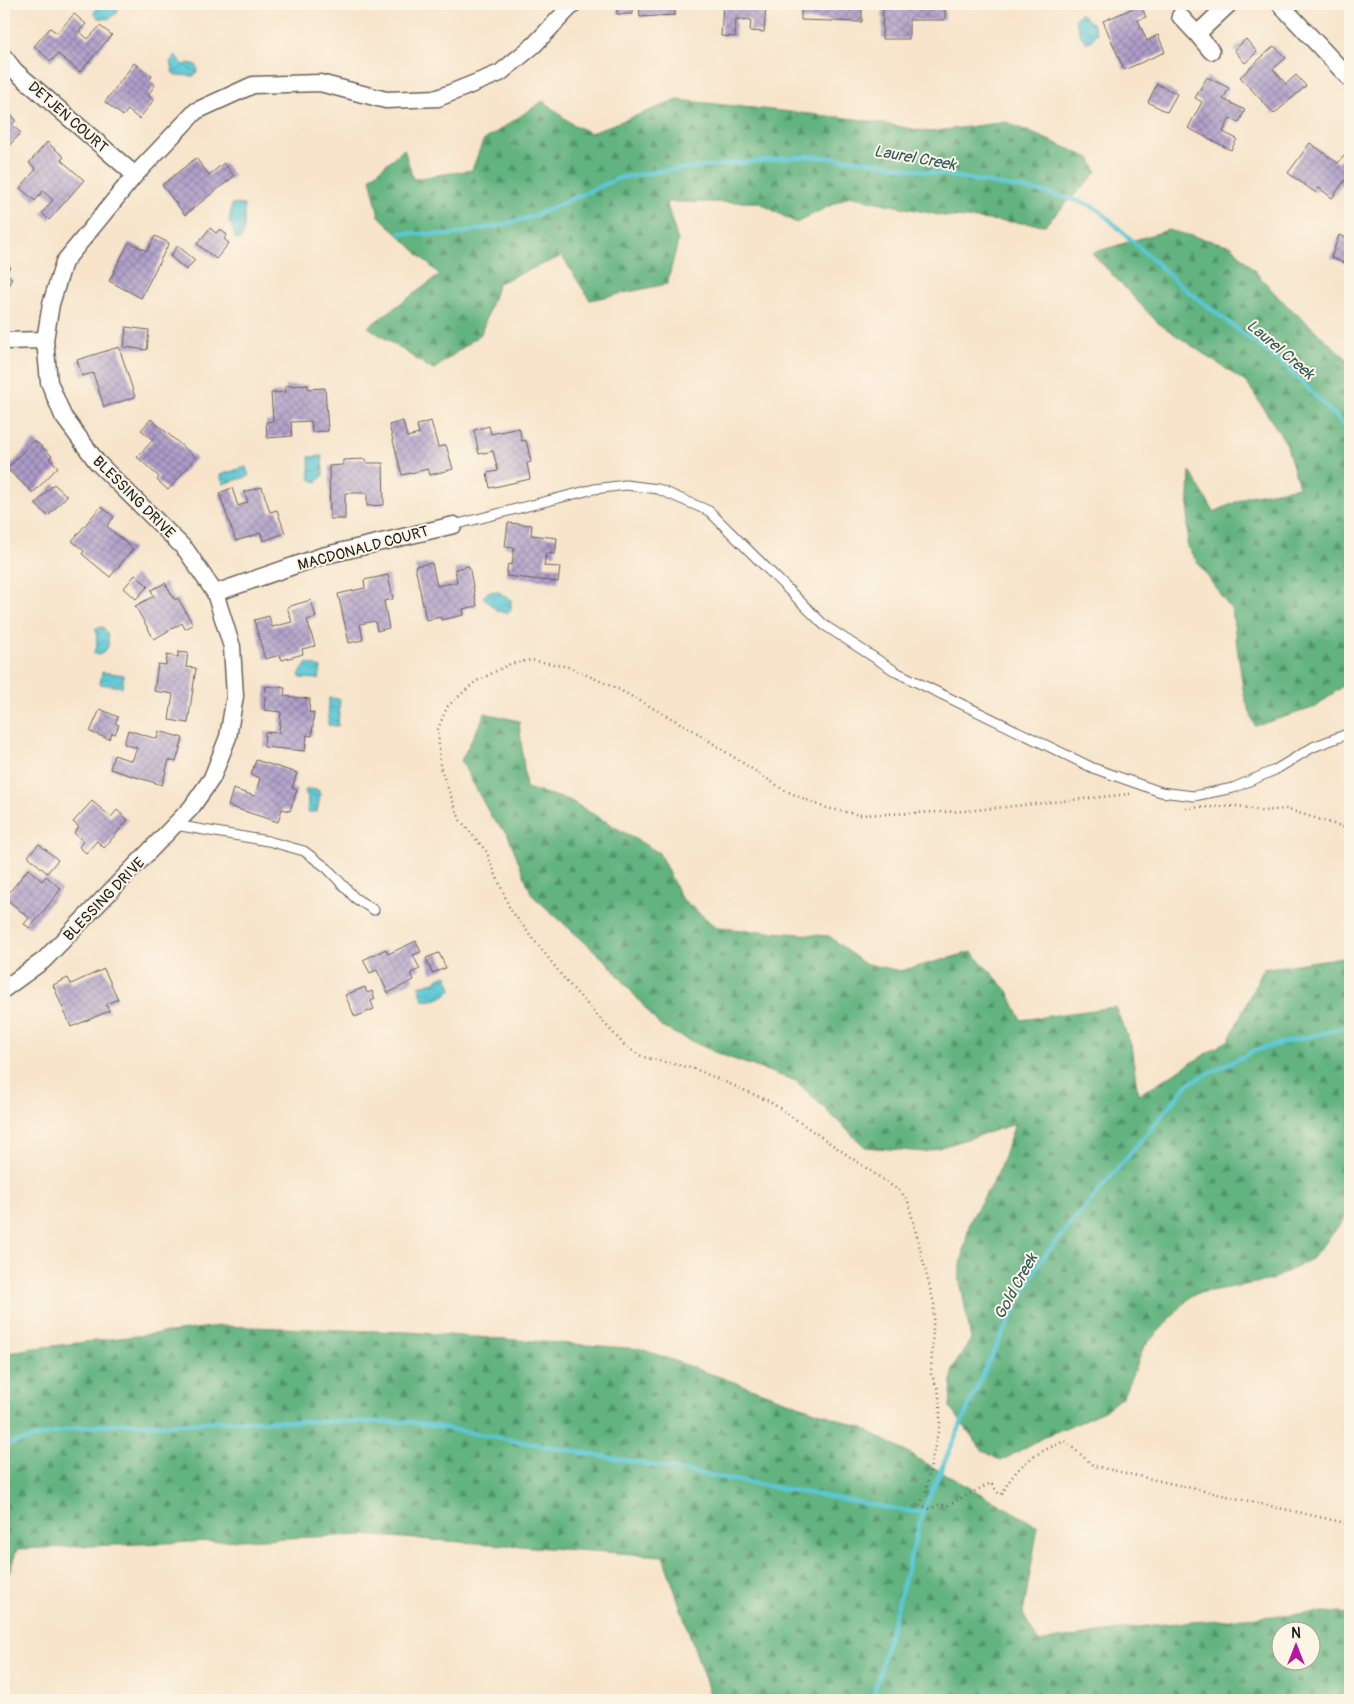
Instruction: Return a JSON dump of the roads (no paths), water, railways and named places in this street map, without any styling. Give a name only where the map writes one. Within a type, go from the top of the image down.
[{"type":"street","name":"BLESSING DRIVE","points":[[4,989],[44,960],[191,808],[212,778],[228,737],[235,696],[232,647],[216,593],[186,550],[97,462],[63,416],[49,382],[45,340],[50,304],[64,262],[135,176],[196,111],[253,85],[320,83],[386,100],[438,98],[500,73],[534,45],[572,4]]},
{"type":"street","points":[[1197,34],[1229,4]]},
{"type":"street","points":[[1280,4],[1350,78]]},
{"type":"street","points":[[1180,16],[1211,51]]},
{"type":"street","name":"DETJEN COURT","points":[[4,57],[15,71],[135,176]]},
{"type":"street","points":[[4,341],[45,340]]},
{"type":"street","name":"MACDONALD COURT","points":[[216,593],[322,556],[454,525]]},
{"type":"lane","points":[[454,525],[594,488],[626,485],[658,489],[709,511],[824,625],[898,673],[1093,768],[1161,792],[1194,796],[1233,788],[1275,770],[1313,747],[1350,733]]},
{"type":"lane","points":[[175,824],[268,841],[304,851],[326,868],[355,898],[374,910]]},
{"type":"water","points":[[98,5],[118,8],[117,13],[108,19],[98,18],[94,14]]},
{"type":"water","points":[[1080,13],[1093,24],[1097,33],[1091,41],[1086,42],[1081,36],[1075,19]]},
{"type":"water","points":[[175,55],[184,65],[190,63],[196,65],[198,70],[194,76],[176,75],[172,72],[173,68],[170,63]]},
{"type":"water","points":[[232,204],[244,205],[244,228],[240,240],[235,238],[232,226],[229,223]]},
{"type":"water","points":[[322,456],[323,476],[317,482],[310,479],[309,457]]},
{"type":"water","points":[[246,467],[249,476],[223,484],[220,475]]},
{"type":"water","points":[[497,591],[511,600],[511,610],[507,613],[497,611],[483,597],[488,592]]},
{"type":"water","points":[[103,627],[106,631],[108,643],[105,650],[98,655],[93,653],[97,647],[96,628]]},
{"type":"water","points":[[307,663],[321,668],[319,679],[301,678],[299,675]]},
{"type":"water","points":[[102,672],[124,675],[122,687],[100,684]]},
{"type":"water","points":[[329,698],[340,699],[338,726],[328,725]]},
{"type":"water","points":[[307,789],[318,790],[320,795],[317,812],[307,812],[308,798],[305,791]]},
{"type":"water","points":[[447,975],[452,988],[439,998],[423,1000],[419,986],[435,982],[438,978]]},
{"type":"waterway","name":"Laurel Creek","points":[[400,233],[450,235],[498,226],[534,216],[619,178],[660,171],[809,156],[867,161],[1052,194],[1085,203],[1100,211],[1180,285],[1284,365],[1350,430]]},
{"type":"waterway","name":"Gold Creek","points":[[872,1700],[923,1511],[986,1367],[1040,1261],[1189,1083],[1256,1050],[1350,1026]]},
{"type":"waterway","points":[[4,1445],[75,1428],[126,1423],[168,1425],[216,1421],[411,1422],[913,1512],[923,1511]]}]
